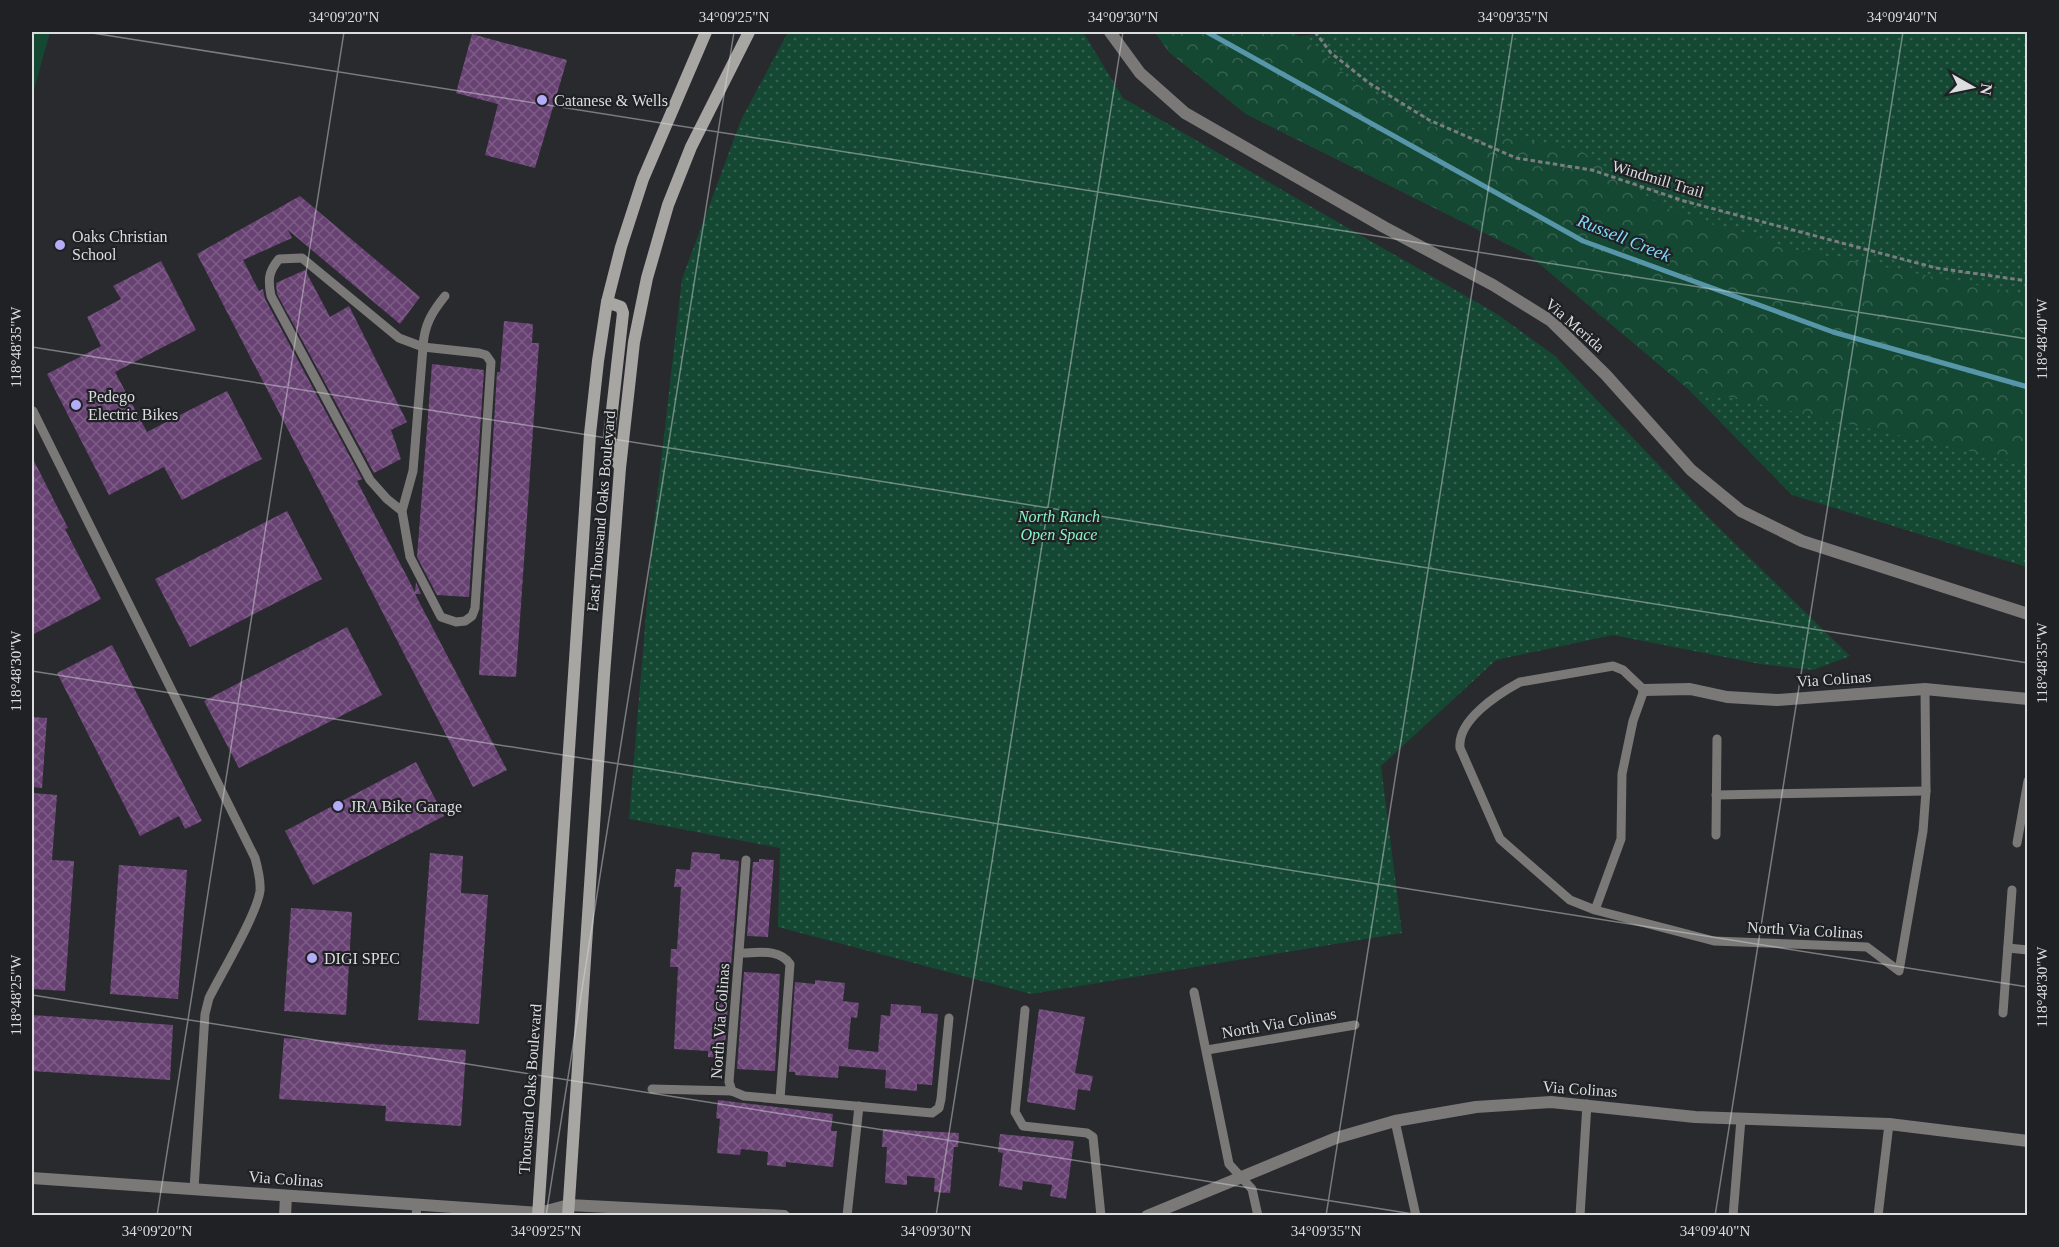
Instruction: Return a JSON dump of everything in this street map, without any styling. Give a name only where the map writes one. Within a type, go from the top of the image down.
[{"type":"main road","name":"East Thousand Oaks Boulevard","points":[[555,965],[590,434],[607,302],[621,247],[643,179],[706,32]]},
{"type":"main road","name":"East Thousand Oaks Boulevard","points":[[568,1210],[620,468],[634,342],[650,267],[668,205],[691,147],[749,32]]},
{"type":"main road","points":[[607,302],[621,308],[623,313],[609,437],[620,468]]},
{"type":"main road","name":"Thousand Oaks Boulevard","points":[[540,1215],[555,965]]},
{"type":"street","name":"Via Merida","points":[[1110,32],[1140,74],[1185,112],[1384,227],[1493,285],[1551,321],[1606,375],[1691,470],[1741,512],[1802,542],[2028,614]]},
{"type":"street","name":"Via Colinas","points":[[1644,690],[1690,689],[1726,697],[1777,700],[1925,689],[2028,699]]},
{"type":"street","name":"Via Colinas","points":[[1147,1215],[1336,1138],[1395,1121],[1486,1106],[1551,1102],[1587,1104],[1695,1117],[1889,1124],[2028,1141]]},
{"type":"street","name":"Via Colinas","points":[[32,1178],[286,1196],[417,1210],[540,1215],[568,1210],[784,1215]]},
{"type":"street","points":[[285,1215],[286,1196]]},
{"type":"lane","points":[[402,512],[370,480],[272,296],[268,282],[270,270],[279,259],[302,258],[388,330],[423,346],[479,353],[486,356],[492,369],[475,608],[472,616],[465,621],[456,622],[441,617],[434,608],[410,557],[402,512],[413,471],[423,346],[427,322],[445,296]]},
{"type":"lane","points":[[33,411],[255,858],[259,872],[260,891],[255,908],[209,998],[205,1014],[194,1189]]},
{"type":"lane","name":"North Via Colinas","points":[[1644,690],[1623,670],[1613,666],[1520,682],[1466,724],[1459,738],[1460,748],[1500,839],[1570,900],[1595,910],[1714,941],[1867,947],[1899,971],[1918,868],[1926,791],[1925,689]]},
{"type":"lane","points":[[1595,910],[1621,839],[1622,774],[1633,721],[1644,690]]},
{"type":"lane","points":[[1716,835],[1717,739]]},
{"type":"lane","points":[[2017,843],[2027,785]]},
{"type":"lane","points":[[1716,795],[1926,791]]},
{"type":"lane","name":"North Via Colinas","points":[[732,1091],[729,1082],[746,860]]},
{"type":"lane","points":[[2003,1013],[2012,891]]},
{"type":"lane","points":[[2008,948],[2028,950]]},
{"type":"lane","name":"North Via Colinas","points":[[740,952],[777,953],[785,956],[790,964],[780,1099]]},
{"type":"lane","name":"North Via Colinas","points":[[1194,992],[1229,1164],[1252,1189],[1258,1215]]},
{"type":"lane","points":[[1025,1010],[1015,1112],[1023,1126],[1087,1134],[1094,1137],[1101,1215]]},
{"type":"lane","name":"North Via Colinas","points":[[652,1089],[732,1091],[744,1096],[932,1113],[939,1108],[949,1018]]},
{"type":"lane","name":"North Via Colinas","points":[[1207,1050],[1355,1025]]},
{"type":"lane","points":[[1580,1215],[1587,1104]]},
{"type":"lane","points":[[847,1215],[859,1106]]},
{"type":"lane","points":[[1733,1215],[1741,1119]]},
{"type":"lane","points":[[1395,1121],[1416,1215]]},
{"type":"lane","points":[[1878,1215],[1889,1124]]},
{"type":"path","name":"Windmill Trail","points":[[1315,32],[1331,53],[1369,83],[1428,120],[1481,146],[1516,158],[1592,171],[1684,201],[1936,268],[2028,281]]},
{"type":"green space","points":[[32,32],[50,32],[32,97]]},
{"type":"green space","name":"North Ranch Open Space","points":[[788,32],[1083,32],[1123,98],[1497,314],[1555,356],[1712,521],[1850,656],[1813,670],[1760,664],[1613,635],[1496,660],[1381,766],[1402,933],[1031,994],[778,927],[780,848],[629,819],[653,531],[682,279],[741,120]]},
{"type":"green space","points":[[1155,32],[1289,32],[1300,36],[1339,32],[2027,32],[2027,567],[1792,495],[1687,388],[1529,255],[1246,114],[1169,52]]},
{"type":"green space","points":[[1155,32],[1289,32],[1300,36],[1358,85],[1423,126],[1475,130],[1583,152],[1663,207],[1792,249],[2027,295],[2027,464],[1687,388],[1529,255],[1246,114],[1169,52]]},
{"type":"building","points":[[472,34],[567,60],[535,168],[485,155],[498,104],[456,93]]},
{"type":"building","points":[[300,196],[420,297],[400,324],[288,230],[292,238],[243,260],[259,291],[263,289],[265,299],[362,479],[357,481],[415,592],[416,582],[421,594],[415,594],[507,770],[473,787],[197,254]]},
{"type":"building","points":[[161,261],[196,330],[115,372],[147,432],[227,391],[262,459],[182,500],[164,467],[109,495],[47,374],[101,346],[87,317],[121,299],[113,286]]},
{"type":"building","points":[[305,270],[330,317],[349,306],[407,422],[391,430],[401,459],[374,473],[277,294],[276,283]]},
{"type":"building","points":[[504,321],[533,324],[532,343],[539,343],[516,677],[479,675],[497,372],[500,372]]},
{"type":"building","points":[[432,364],[484,370],[469,597],[437,595],[417,557]]},
{"type":"building","points":[[32,457],[101,599],[32,635]]},
{"type":"building","points":[[287,511],[322,579],[190,647],[155,579]]},
{"type":"building","points":[[347,627],[382,695],[239,768],[204,701]]},
{"type":"building","points":[[112,645],[202,821],[185,829],[179,816],[140,836],[57,673]]},
{"type":"building","points":[[32,717],[47,718],[42,788],[32,787]]},
{"type":"building","points":[[416,762],[444,816],[313,885],[285,831]]},
{"type":"building","points":[[32,793],[57,795],[52,860],[74,861],[65,991],[32,989]]},
{"type":"building","points":[[692,852],[720,854],[720,859],[739,861],[724,1058],[708,1057],[708,1051],[674,1049],[678,967],[670,967],[671,949],[677,949],[681,887],[674,887],[676,869],[690,870]]},
{"type":"building","points":[[430,853],[463,856],[461,893],[488,895],[479,1024],[418,1020]]},
{"type":"building","points":[[759,859],[774,860],[768,937],[747,936],[753,862],[759,862]]},
{"type":"building","points":[[119,865],[187,870],[178,999],[110,994]]},
{"type":"building","points":[[291,908],[352,912],[346,1015],[284,1011]]},
{"type":"building","points":[[744,972],[780,974],[775,1071],[737,1069]]},
{"type":"building","points":[[815,980],[845,983],[843,1001],[859,1003],[857,1018],[851,1017],[848,1049],[878,1052],[881,1015],[890,1016],[891,1004],[921,1006],[921,1013],[938,1014],[932,1085],[917,1084],[917,1091],[885,1088],[886,1070],[839,1066],[838,1078],[795,1075],[795,1072],[789,1072],[795,982],[815,984]]},
{"type":"building","points":[[1039,1009],[1085,1017],[1075,1073],[1093,1076],[1090,1091],[1078,1089],[1075,1110],[1027,1102]]},
{"type":"building","points":[[32,1015],[173,1025],[170,1080],[32,1071]]},
{"type":"building","points":[[284,1038],[466,1050],[461,1126],[385,1121],[386,1106],[279,1099]]},
{"type":"building","points":[[718,1100],[833,1114],[831,1131],[837,1131],[833,1167],[786,1162],[786,1167],[767,1165],[768,1152],[741,1149],[740,1155],[717,1153],[720,1119],[716,1118]]},
{"type":"building","points":[[883,1129],[959,1133],[958,1147],[954,1147],[950,1193],[934,1192],[935,1178],[907,1176],[907,1185],[885,1183],[887,1147],[882,1147]]},
{"type":"building","points":[[1000,1134],[1074,1141],[1066,1199],[1050,1196],[1052,1185],[1023,1181],[1022,1190],[999,1186],[1003,1153],[998,1152]]},
{"type":"waterway","name":"Russell Creek","points":[[1207,32],[1583,241],[1833,332],[2028,387]]},
{"type":"place","name":"Catanese & Wells","points":[[542,100]]},
{"type":"place","name":"Oaks Christian School","points":[[60,245]]},
{"type":"place","name":"Pedego Electric Bikes","points":[[76,405]]},
{"type":"place","name":"JRA Bike Garage","points":[[338,806]]},
{"type":"place","name":"DIGI SPEC","points":[[312,958]]}]
